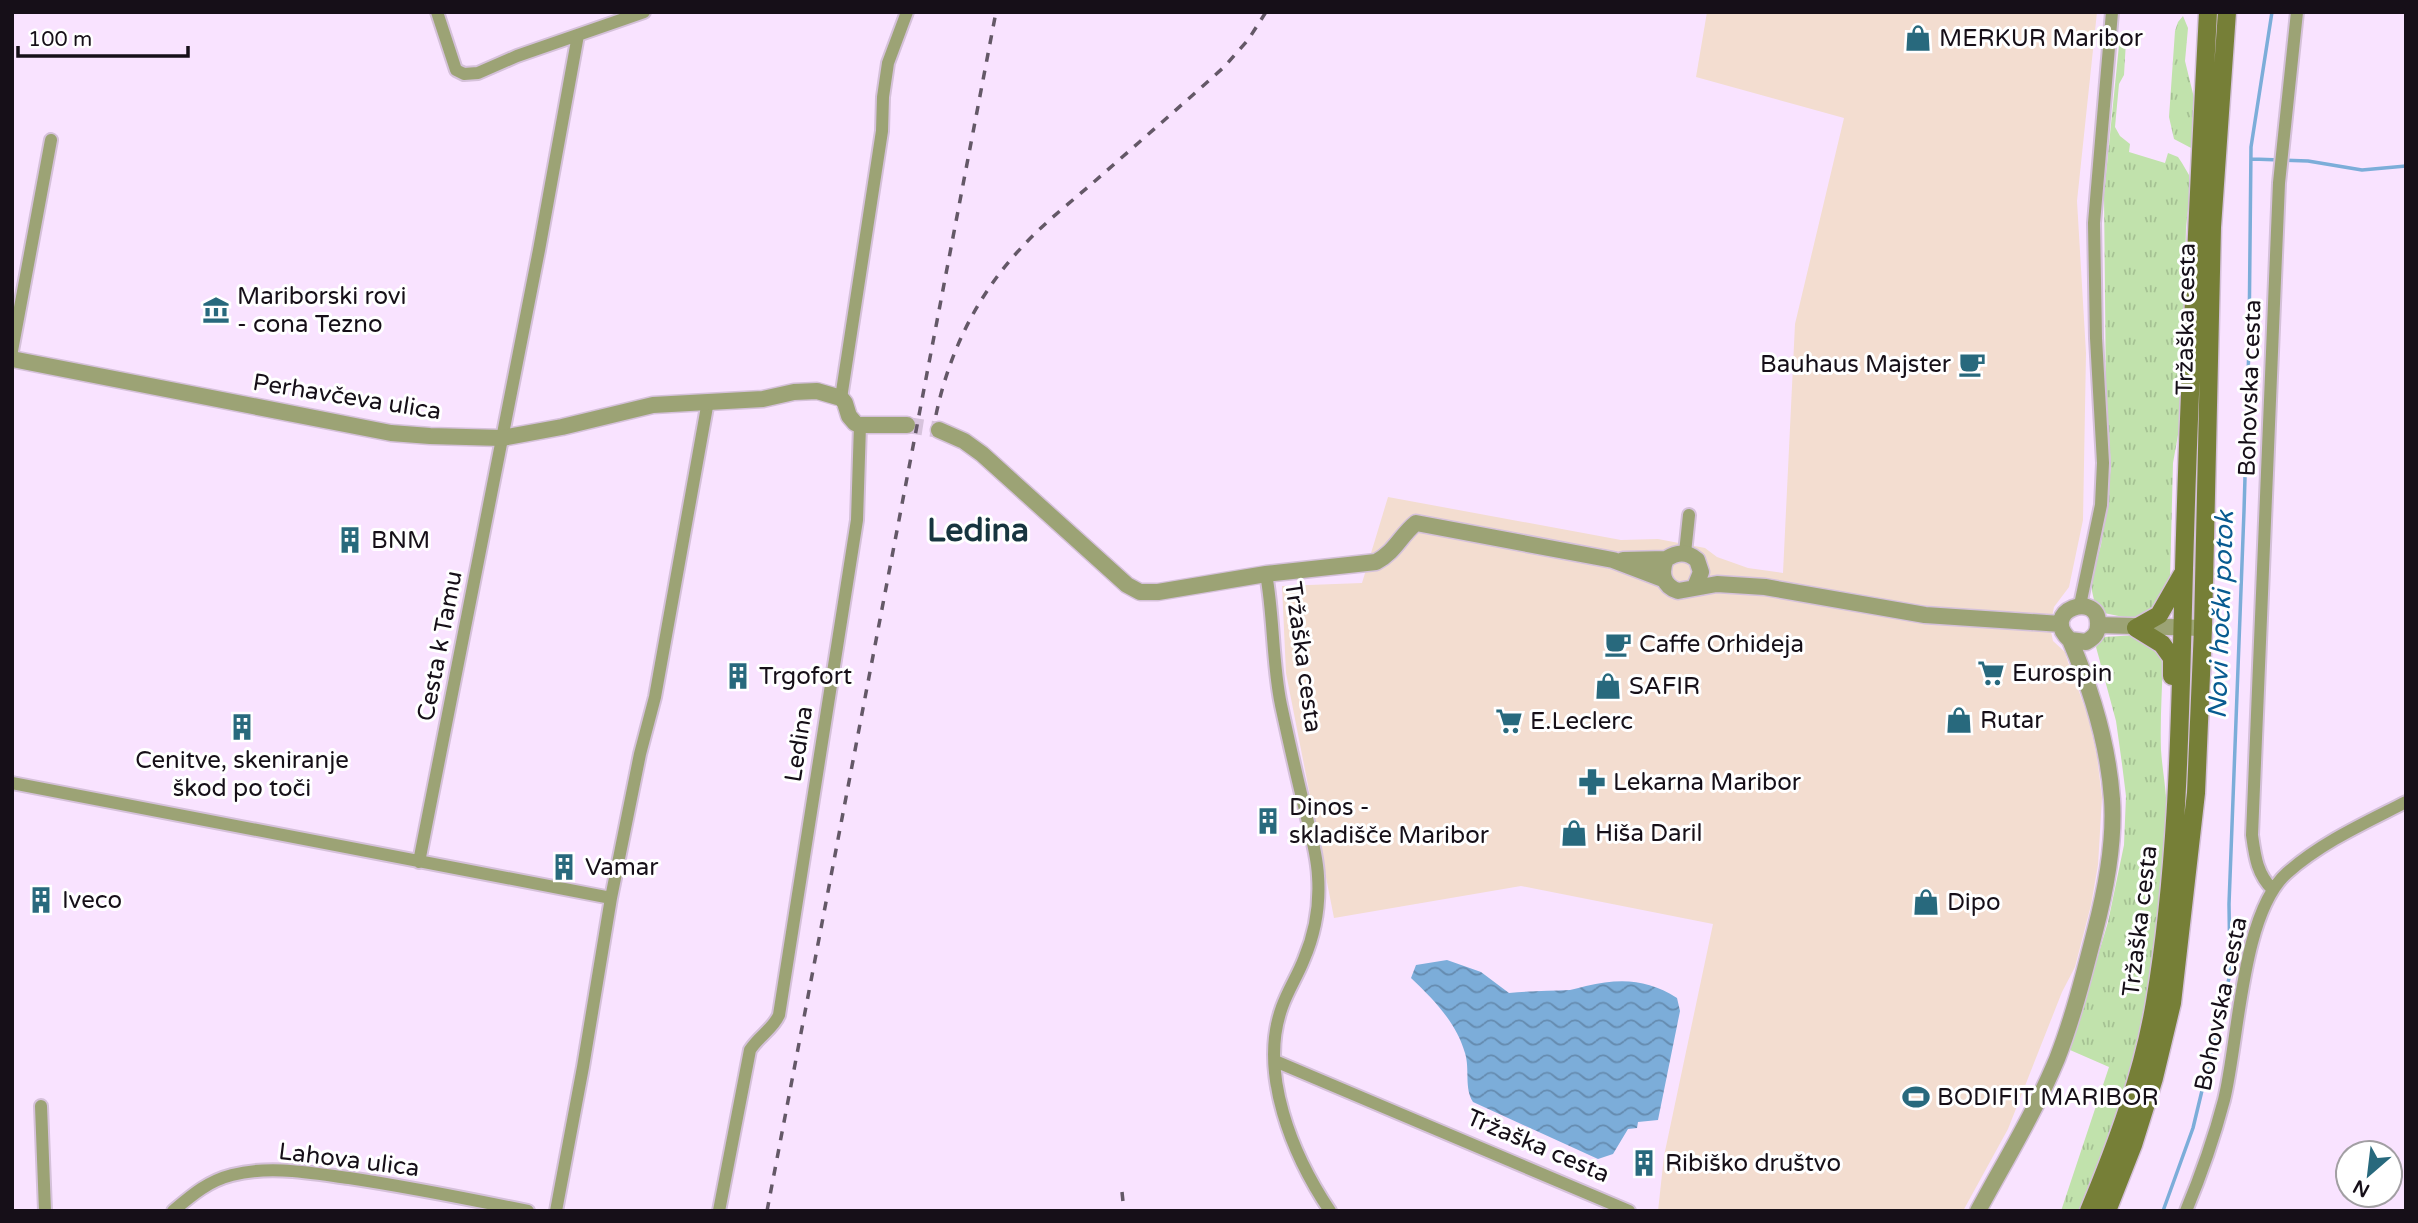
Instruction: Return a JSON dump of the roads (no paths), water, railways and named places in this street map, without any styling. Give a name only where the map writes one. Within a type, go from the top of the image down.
[{"type":"main road","name":"Tržaška cesta","points":[[2089,1211],[2119,1135],[2137,1078],[2155,1004],[2175,840],[2196,228],[2208,12]]},
{"type":"main road","name":"Tržaška cesta","points":[[2107,1211],[2133,1145],[2154,1078],[2172,1003],[2196,793],[2203,628],[2212,227],[2227,12]]},
{"type":"main road","points":[[2180,719],[2172,699],[2172,658],[2162,645],[2136,628],[2159,615],[2184,572]]},
{"type":"street","points":[[437,12],[456,70],[464,75],[478,73],[644,12]]},
{"type":"street","points":[[906,12],[888,63],[882,131],[841,398],[849,416],[860,425],[906,425]]},
{"type":"street","points":[[2080,605],[2101,505],[2104,463],[2096,338],[2094,223],[2112,12]]},
{"type":"street","name":"Bohovska cesta","points":[[2186,1211],[2201,1175],[2224,1099],[2252,942],[2263,909],[2273,890],[2263,880],[2256,864],[2252,835],[2280,168],[2297,12]]},
{"type":"street","name":"Cesta k Tamu","points":[[419,862],[539,250],[578,35]]},
{"type":"street","points":[[12,351],[51,139]]},
{"type":"street","name":"Perhavčeva ulica","points":[[12,359],[391,433],[430,436],[502,438],[653,405],[763,399],[794,392],[817,391],[841,398]]},
{"type":"street","points":[[556,1211],[586,1054],[611,898],[640,754],[655,697],[708,401]]},
{"type":"street","name":"Ledina","points":[[719,1211],[748,1058],[756,1041],[771,1028],[779,1014],[856,520],[860,425]]},
{"type":"street","points":[[939,430],[952,434],[982,454],[1133,590],[1158,592],[1266,574]]},
{"type":"street","points":[[1685,553],[1689,514]]},
{"type":"street","name":"Tržaška cesta","points":[[1330,1211],[1309,1177],[1295,1147],[1278,1089],[1275,1062],[1275,1032],[1282,1007],[1305,958],[1319,906],[1317,859],[1278,687],[1266,574],[1376,562],[1388,555],[1416,523],[1613,559]]},
{"type":"street","points":[[1613,559],[1666,559],[1678,553],[1685,553],[1697,560],[1700,566],[1700,577],[1695,587]]},
{"type":"street","points":[[1613,559],[1664,579]]},
{"type":"street","points":[[1666,559],[1662,572],[1664,579],[1667,585],[1678,591],[1717,584],[1765,587],[1925,615],[2061,624]]},
{"type":"street","points":[[1700,566],[1765,587]]},
{"type":"street","points":[[2080,605],[2091,609],[2098,619],[2094,632],[2092,696],[2061,624],[2069,609],[2080,605]]},
{"type":"street","points":[[2070,640],[2080,643],[2094,632],[2136,628],[2203,628]]},
{"type":"street","name":"Tržaška cesta","points":[[1978,1211],[2057,1058],[2082,980],[2102,903],[2112,834],[2112,801],[2108,759],[2092,696]]},
{"type":"street","points":[[12,783],[611,898]]},
{"type":"street","points":[[2273,890],[2287,873],[2340,835],[2406,802]]},
{"type":"street","name":"Tržaška cesta","points":[[1275,1062],[1629,1211]]},
{"type":"street","points":[[41,1106],[45,1211]]},
{"type":"street","name":"Lahova ulica","points":[[173,1211],[195,1192],[214,1181],[251,1171],[272,1170],[302,1171],[384,1184],[528,1211]]},
{"type":"water","points":[[1447,960],[1481,972],[1509,993],[1570,990],[1622,981],[1655,987],[1677,998],[1680,1011],[1658,1120],[1638,1122],[1637,1128],[1628,1129],[1613,1154],[1598,1159],[1473,1102],[1469,1091],[1465,1053],[1456,1031],[1436,1003],[1411,978],[1416,965]]},
{"type":"waterway","name":"Novi hočki potok","points":[[2163,1211],[2193,1128],[2230,974],[2229,904],[2249,344],[2251,147],[2272,12]]},
{"type":"waterway","points":[[2252,159],[2308,161],[2362,170],[2406,166]]},
{"type":"tunnel","points":[[907,425],[939,430]]},
{"type":"railway","points":[[767,1211],[996,12]]},
{"type":"railway","points":[[936,415],[957,346],[979,304],[1007,264],[1049,220],[1224,67],[1248,40],[1266,12]]},
{"type":"railway","points":[[1122,1192],[1124,1211]]},
{"type":"place","name":"MERKUR Maribor","points":[[1918,38]]},
{"type":"place","name":"Mariborski rovi - cona Tezno","points":[[216,310]]},
{"type":"place","name":"Bauhaus Majster","points":[[1972,364]]},
{"type":"place","name":"BNM","points":[[350,540]]},
{"type":"place","name":"Caffe Orhideja","points":[[1618,644]]},
{"type":"place","name":"Eurospin","points":[[1991,673]]},
{"type":"place","name":"Trgofort","points":[[738,676]]},
{"type":"place","name":"SAFIR","points":[[1608,686]]},
{"type":"place","name":"Rutar","points":[[1959,720]]},
{"type":"place","name":"E.Leclerc","points":[[1509,721]]},
{"type":"place","name":"Cenitve, skeniranje škod po toči","points":[[242,727]]},
{"type":"place","name":"Lekarna Maribor","points":[[1592,782]]},
{"type":"place","name":"Dinos - skladišče Maribor","points":[[1268,821]]},
{"type":"place","name":"Hiša Daril","points":[[1574,833]]},
{"type":"place","name":"Vamar","points":[[564,867]]},
{"type":"place","name":"Iveco","points":[[41,900]]},
{"type":"place","name":"Dipo","points":[[1926,902]]},
{"type":"place","name":"BODIFIT MARIBOR","points":[[1916,1097]]},
{"type":"place","name":"Ribiško društvo","points":[[1644,1163]]},
{"type":"district","name":"Ledina","points":[[978,531]]}]
